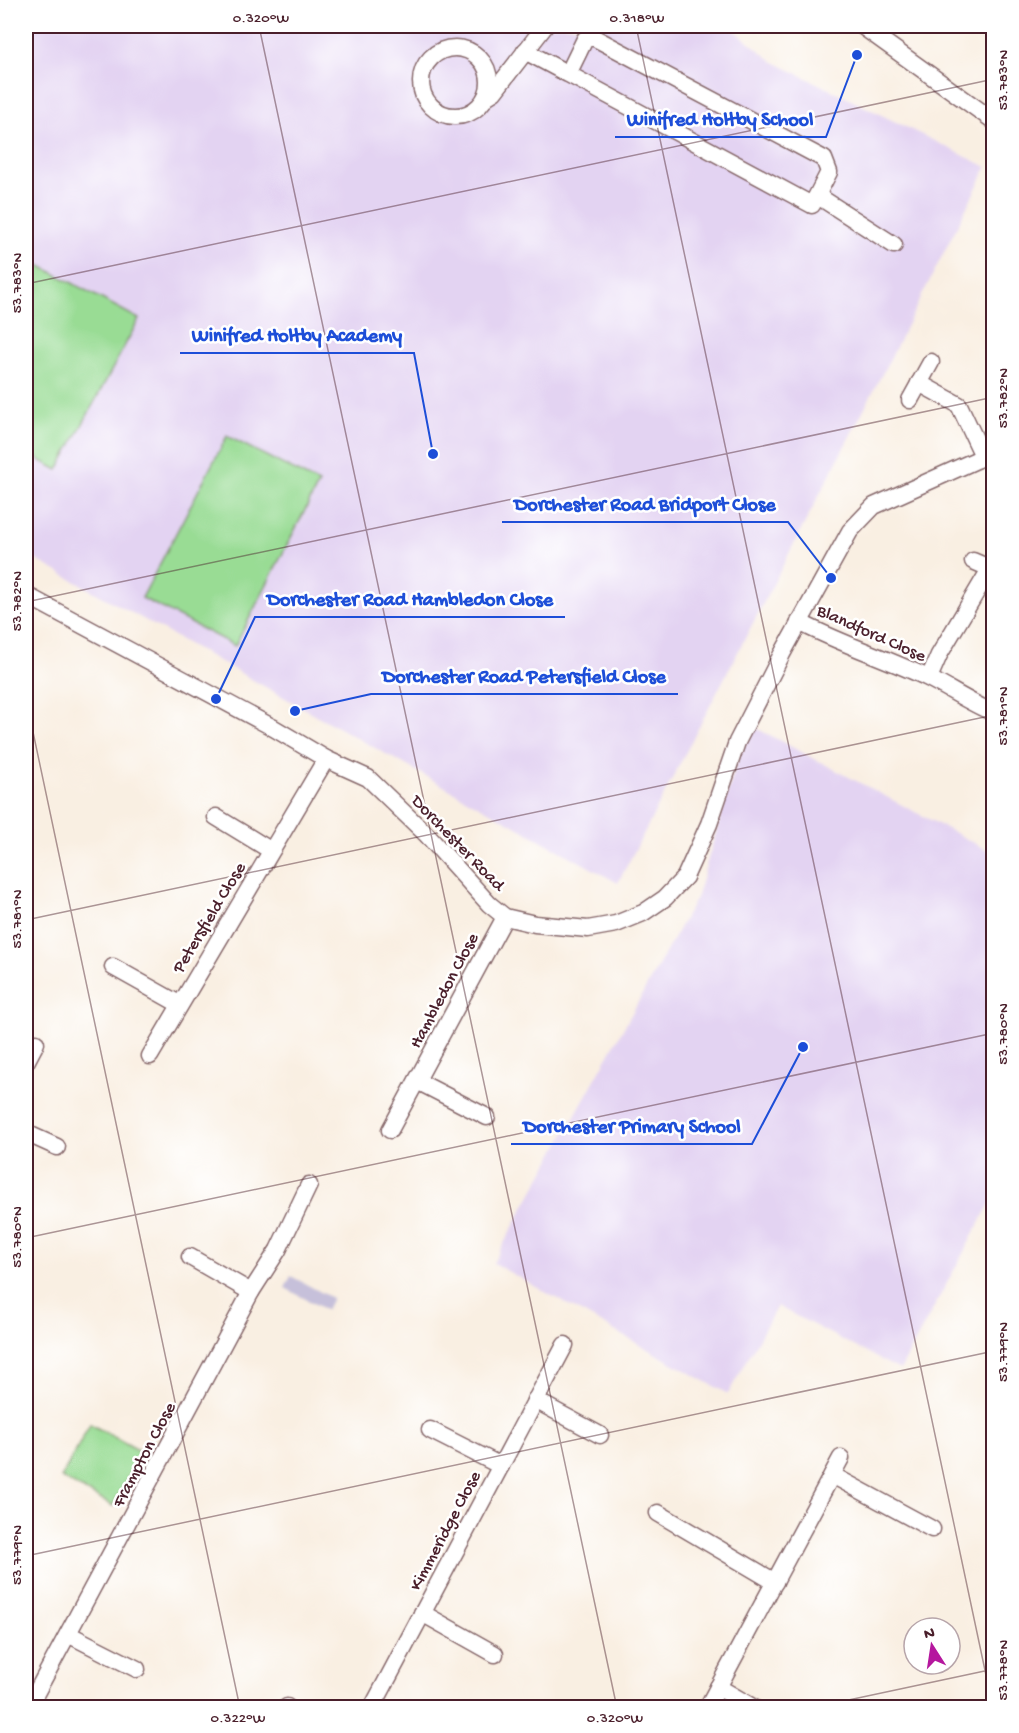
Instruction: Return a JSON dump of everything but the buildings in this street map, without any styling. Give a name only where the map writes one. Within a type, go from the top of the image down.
[{"type":"street","points":[[486,97],[489,87],[485,66],[469,51],[448,49],[437,53],[422,71],[423,94],[429,104],[438,111],[460,116],[480,106],[486,97],[494,92],[545,26]]},
{"type":"street","points":[[862,26],[993,121]]},
{"type":"street","points":[[525,51],[812,205],[830,172],[824,159],[593,37],[585,39],[568,74]]},
{"type":"street","points":[[818,196],[894,245]]},
{"type":"street","points":[[910,400],[931,362]]},
{"type":"street","name":"Dorchester Road","points":[[26,598],[272,727],[326,759],[368,778],[426,834],[489,904],[506,917],[535,924],[588,929],[616,924],[643,913],[665,898],[685,877],[709,824],[737,742],[850,531],[874,506],[988,454],[959,405],[919,383]]},
{"type":"street","name":"Blandford Close","points":[[929,678],[939,655],[992,569],[973,561]]},
{"type":"street","name":"Blandford Close","points":[[800,622],[830,638],[929,678],[966,702],[993,713]]},
{"type":"street","name":"Petersfield Close","points":[[150,1056],[326,759]]},
{"type":"street","name":"Petersfield Close","points":[[216,817],[270,850]]},
{"type":"street","name":"Hambledon Close","points":[[390,1130],[506,917]]},
{"type":"street","points":[[113,967],[179,1004]]},
{"type":"street","points":[[26,1062],[36,1042]]},
{"type":"street","points":[[417,1081],[487,1117]]},
{"type":"street","points":[[26,1132],[57,1148]]},
{"type":"street","name":"Frampton Close","points":[[30,1696],[68,1634],[251,1293],[278,1250],[309,1185]]},
{"type":"street","points":[[189,1257],[251,1293]]},
{"type":"street","name":"Kimmeridge Close","points":[[372,1707],[564,1345]]},
{"type":"street","points":[[535,1400],[600,1435]]},
{"type":"street","name":"Kimmeridge Close","points":[[430,1430],[501,1466]]},
{"type":"street","points":[[707,1707],[841,1458]]},
{"type":"street","points":[[832,1475],[932,1529]]},
{"type":"street","points":[[658,1513],[775,1582]]},
{"type":"street","name":"Kimmeridge Close","points":[[422,1613],[495,1654]]},
{"type":"street","points":[[68,1634],[137,1670]]},
{"type":"street","points":[[718,1687],[754,1707]]},
{"type":"shaded area","points":[[26,26],[729,26],[774,62],[987,167],[618,883],[26,554]]},
{"type":"shaded area","points":[[752,726],[993,853],[993,1198],[900,1370],[777,1306],[728,1394],[493,1263],[697,896],[741,748]]},
{"type":"shaded area","points":[[291,1276],[332,1298],[326,1310],[285,1288]]},
{"type":"green space","points":[[26,258],[139,319],[58,470],[26,453]]},
{"type":"green space","points":[[227,436],[319,483],[235,646],[142,598]]},
{"type":"green space","points":[[90,1424],[142,1452],[113,1506],[61,1478]]},
{"type":"place","name":"Winifred Holtby School","points":[[857,55]]},
{"type":"place","name":"Winifred Holtby Academy","points":[[433,454]]},
{"type":"place","name":"Dorchester Road Bridport Close","points":[[831,578]]},
{"type":"place","name":"Dorchester Road Hambledon Close","points":[[216,699]]},
{"type":"place","name":"Dorchester Road Petersfield Close","points":[[295,711]]},
{"type":"place","name":"Dorchester Primary School","points":[[803,1047]]}]
